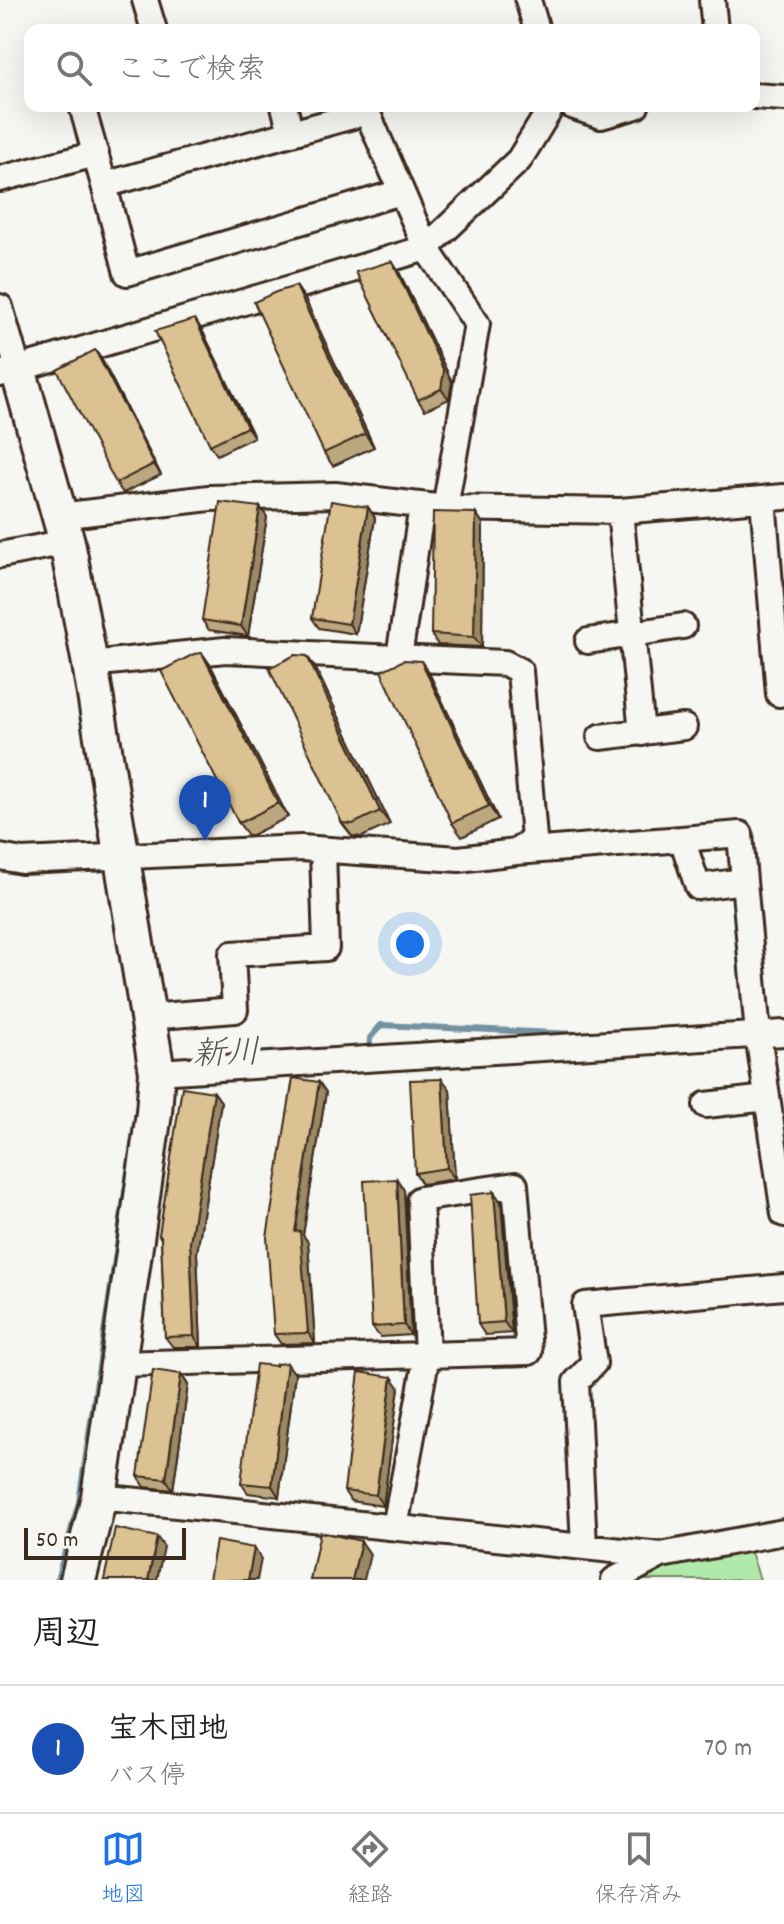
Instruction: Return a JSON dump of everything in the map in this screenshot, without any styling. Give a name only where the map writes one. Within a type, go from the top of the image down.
[{"type":"street","points":[[145,0],[152,24]]},
{"type":"street","points":[[528,0],[535,24]]},
{"type":"street","points":[[712,0],[714,24]]},
{"type":"street","points":[[760,96],[784,98]]},
{"type":"street","points":[[84,112],[127,273],[401,192]]},
{"type":"street","points":[[286,112],[291,133]]},
{"type":"street","points":[[104,185],[367,112],[426,248],[477,324],[399,657]]},
{"type":"street","points":[[9,372],[426,248],[519,160],[548,112]]},
{"type":"street","points":[[589,112],[601,116],[615,112]]},
{"type":"street","points":[[0,179],[96,154]]},
{"type":"street","points":[[0,310],[9,372],[63,529],[90,664],[157,1072],[154,1113],[99,1497],[78,1580]]},
{"type":"street","points":[[0,555],[63,529],[209,498],[335,495],[433,507],[620,511],[774,498],[779,694]]},
{"type":"street","points":[[620,511],[642,733]]},
{"type":"street","points":[[588,641],[683,626]]},
{"type":"street","points":[[90,664],[225,650],[505,663],[520,671],[534,838],[516,852]]},
{"type":"street","points":[[600,737],[684,727]]},
{"type":"street","points":[[0,857],[22,861],[301,848],[459,859],[740,834],[758,1034],[784,1214]]},
{"type":"street","points":[[682,839],[698,887],[744,881]]},
{"type":"street","points":[[148,1017],[235,1010],[232,954],[326,948],[323,850]]},
{"type":"street","points":[[157,1072],[784,1033]]},
{"type":"street","points":[[706,1105],[767,1098]]},
{"type":"street","points":[[118,1364],[427,1355],[529,1352],[515,1185],[420,1199],[427,1355],[395,1527]]},
{"type":"street","points":[[584,1546],[576,1382],[594,1363],[585,1305],[784,1287]]},
{"type":"street","points":[[99,1497],[661,1555],[784,1532]]},
{"type":"street","points":[[614,1580],[661,1555]]},
{"type":"green space","points":[[749,1546],[760,1580],[627,1580],[654,1563]]},
{"type":"building","points":[[392,261],[444,371],[441,389],[418,400],[356,272]]},
{"type":"building","points":[[296,286],[365,434],[324,453],[254,302]]},
{"type":"building","points":[[195,319],[247,427],[210,445],[155,331]]},
{"type":"building","points":[[95,350],[154,464],[116,483],[57,370]]},
{"type":"building","points":[[331,501],[368,507],[349,624],[312,618]]},
{"type":"building","points":[[220,502],[260,507],[241,626],[202,620]]},
{"type":"building","points":[[433,512],[476,513],[474,637],[431,634]]},
{"type":"building","points":[[202,653],[278,803],[242,822],[238,822],[161,671]]},
{"type":"building","points":[[295,655],[307,656],[380,811],[353,824],[342,823],[269,668]]},
{"type":"building","points":[[404,660],[421,661],[489,806],[452,823],[381,671]]},
{"type":"building","points":[[293,1078],[319,1082],[295,1232],[300,1231],[308,1333],[274,1334],[267,1237]]},
{"type":"building","points":[[442,1079],[447,1168],[415,1173],[410,1080]]},
{"type":"building","points":[[182,1087],[214,1092],[190,1242],[194,1336],[165,1337],[159,1235]]},
{"type":"building","points":[[397,1179],[404,1325],[372,1327],[364,1181]]},
{"type":"building","points":[[494,1192],[504,1322],[478,1324],[470,1195]]},
{"type":"building","points":[[287,1363],[272,1486],[241,1483],[256,1364],[276,1366]]},
{"type":"building","points":[[153,1370],[181,1374],[166,1479],[138,1476]]},
{"type":"building","points":[[359,1372],[392,1377],[376,1495],[344,1491]]},
{"type":"building","points":[[115,1528],[157,1537],[148,1580],[104,1580]]},
{"type":"building","points":[[320,1532],[361,1541],[352,1580],[310,1580]]},
{"type":"building","points":[[216,1541],[254,1548],[248,1580],[209,1580]]},
{"type":"waterway","name":"新川","points":[[369,1054],[370,1038],[381,1025],[577,1034]]},
{"type":"waterway","name":"新川","points":[[57,1580],[79,1502],[138,1104]]},
{"type":"place","name":"宝木団地","points":[[205,841]]}]
